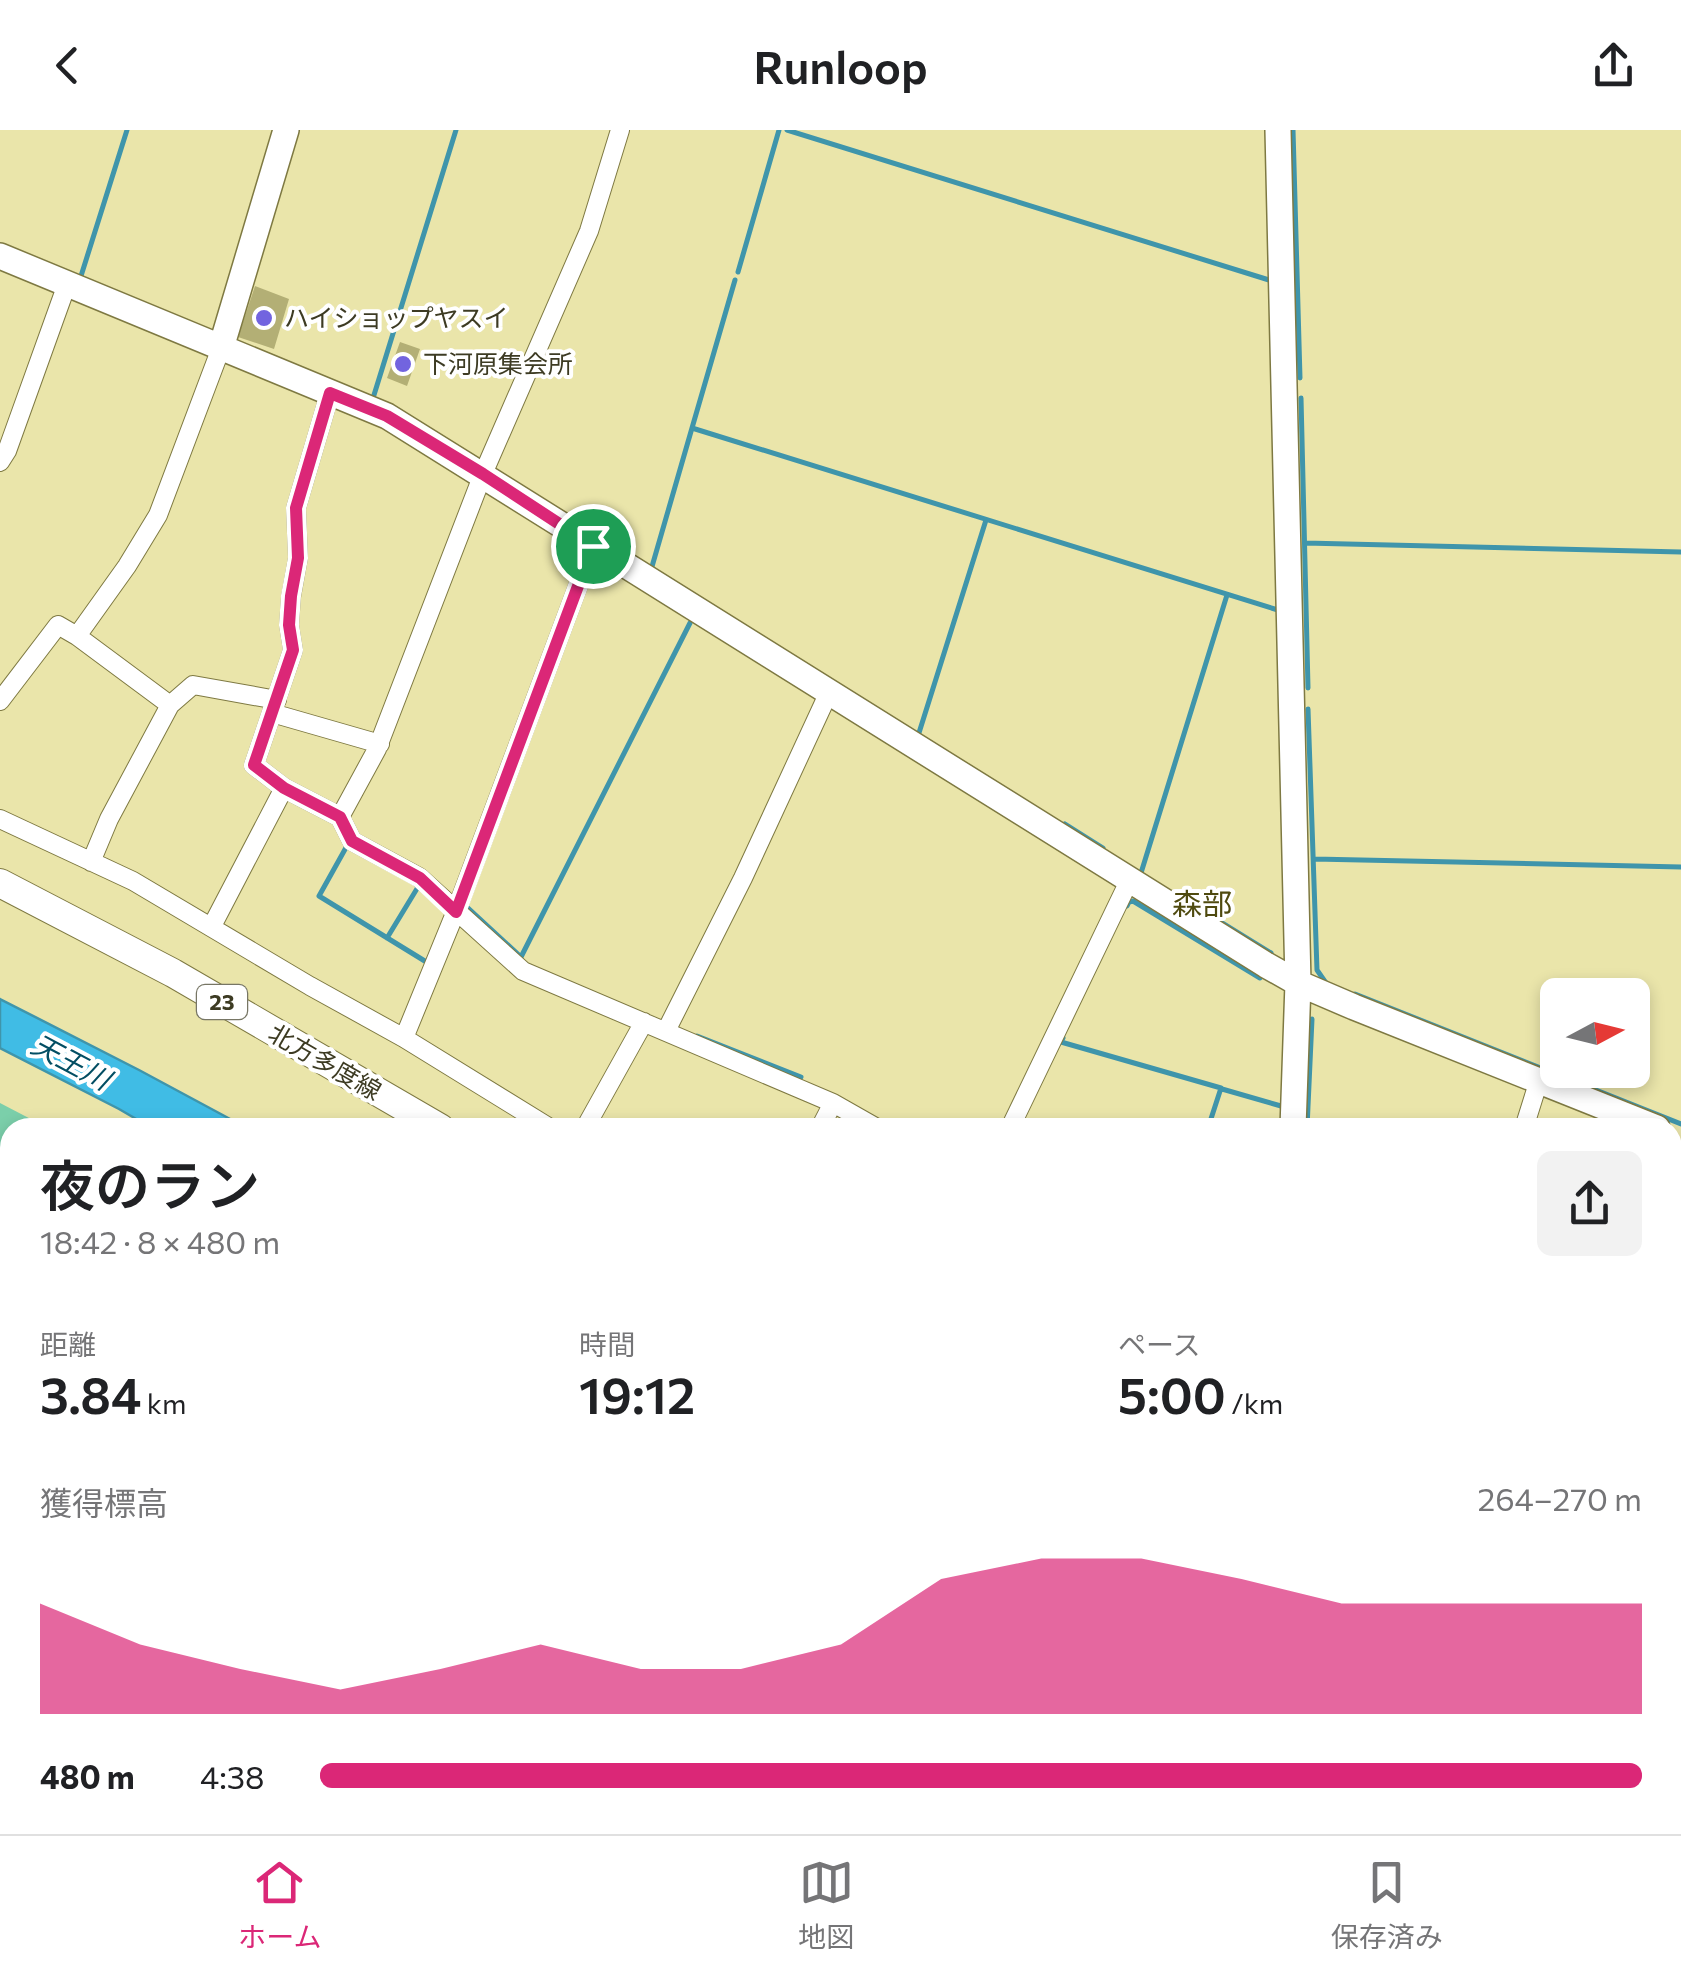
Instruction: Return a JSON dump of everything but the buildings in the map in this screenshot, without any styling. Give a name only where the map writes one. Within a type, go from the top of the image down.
[{"type":"main road","name":"北方多度線","points":[[0,883],[173,973],[423,1118]]},
{"type":"street","points":[[77,636],[158,514],[221,348],[286,130]]},
{"type":"street","points":[[340,817],[380,744],[483,474],[589,231],[620,130]]},
{"type":"street","points":[[1278,130],[1298,983],[1293,1118]]},
{"type":"street","points":[[0,256],[387,416],[1266,965],[1354,1007],[1632,1118]]},
{"type":"street","points":[[0,462],[67,284]]},
{"type":"street","points":[[330,393],[296,508],[298,558],[289,625],[293,650],[254,765],[284,788],[340,817],[352,841],[420,878],[522,971],[666,1030],[858,1118]]},
{"type":"street","points":[[404,1038],[456,912],[593,546]]},
{"type":"street","points":[[1,697],[58,624],[170,705]]},
{"type":"street","points":[[91,862],[170,705],[193,685],[274,707],[380,744]]},
{"type":"street","points":[[666,1030],[743,878],[829,692]]},
{"type":"street","points":[[212,926],[284,788]]},
{"type":"street","points":[[0,819],[134,881],[534,1118]]},
{"type":"street","points":[[1015,1118],[1130,880]]},
{"type":"street","points":[[591,1118],[644,1022]]},
{"type":"street","points":[[1527,1118],[1539,1080]]},
{"type":"street","points":[[825,1118],[832,1103]]},
{"type":"green space","points":[[0,1103],[29,1118],[0,1118]]},
{"type":"water","name":"天王川","points":[[0,999],[228,1118],[134,1118],[0,1048]]},
{"type":"waterway","points":[[81,276],[127,130]]},
{"type":"waterway","points":[[374,395],[456,130]]},
{"type":"waterway","points":[[738,272],[779,130]]},
{"type":"waterway","points":[[787,130],[1269,280]]},
{"type":"waterway","points":[[1293,130],[1300,378]]},
{"type":"waterway","points":[[692,428],[735,280]]},
{"type":"waterway","points":[[1301,398],[1308,688]]},
{"type":"waterway","points":[[651,570],[692,428],[1278,610]]},
{"type":"waterway","points":[[918,736],[986,520]]},
{"type":"waterway","points":[[1305,543],[1681,552]]},
{"type":"waterway","points":[[1141,873],[1227,595]]},
{"type":"waterway","points":[[468,908],[521,957],[690,623]]},
{"type":"waterway","points":[[1308,709],[1317,970],[1326,983]]},
{"type":"waterway","points":[[1065,824],[1103,848]]},
{"type":"waterway","points":[[348,844],[319,896],[428,963]]},
{"type":"waterway","points":[[1314,859],[1681,867]]},
{"type":"waterway","points":[[387,938],[418,887]]},
{"type":"waterway","points":[[1127,906],[1133,901],[1260,978],[1263,974]]},
{"type":"waterway","points":[[1214,918],[1271,953]]},
{"type":"waterway","points":[[1355,994],[1666,1118]]},
{"type":"waterway","points":[[1307,1118],[1312,1019]]},
{"type":"waterway","points":[[697,1036],[801,1077]]},
{"type":"waterway","points":[[1063,1038],[1061,1042],[1221,1088],[1211,1118]]},
{"type":"waterway","points":[[1222,1089],[1281,1106]]},
{"type":"place","name":"ハイショップヤスイ","points":[[264,318]]},
{"type":"place","name":"下河原集会所","points":[[403,364]]},
{"type":"district","name":"森部","points":[[1202,905]]},
{"type":"route","points":[[330,393],[387,416],[593,546],[456,912],[420,878],[352,841],[340,817],[284,788],[254,765],[293,650],[289,625],[298,558],[296,508],[330,393]]}]
